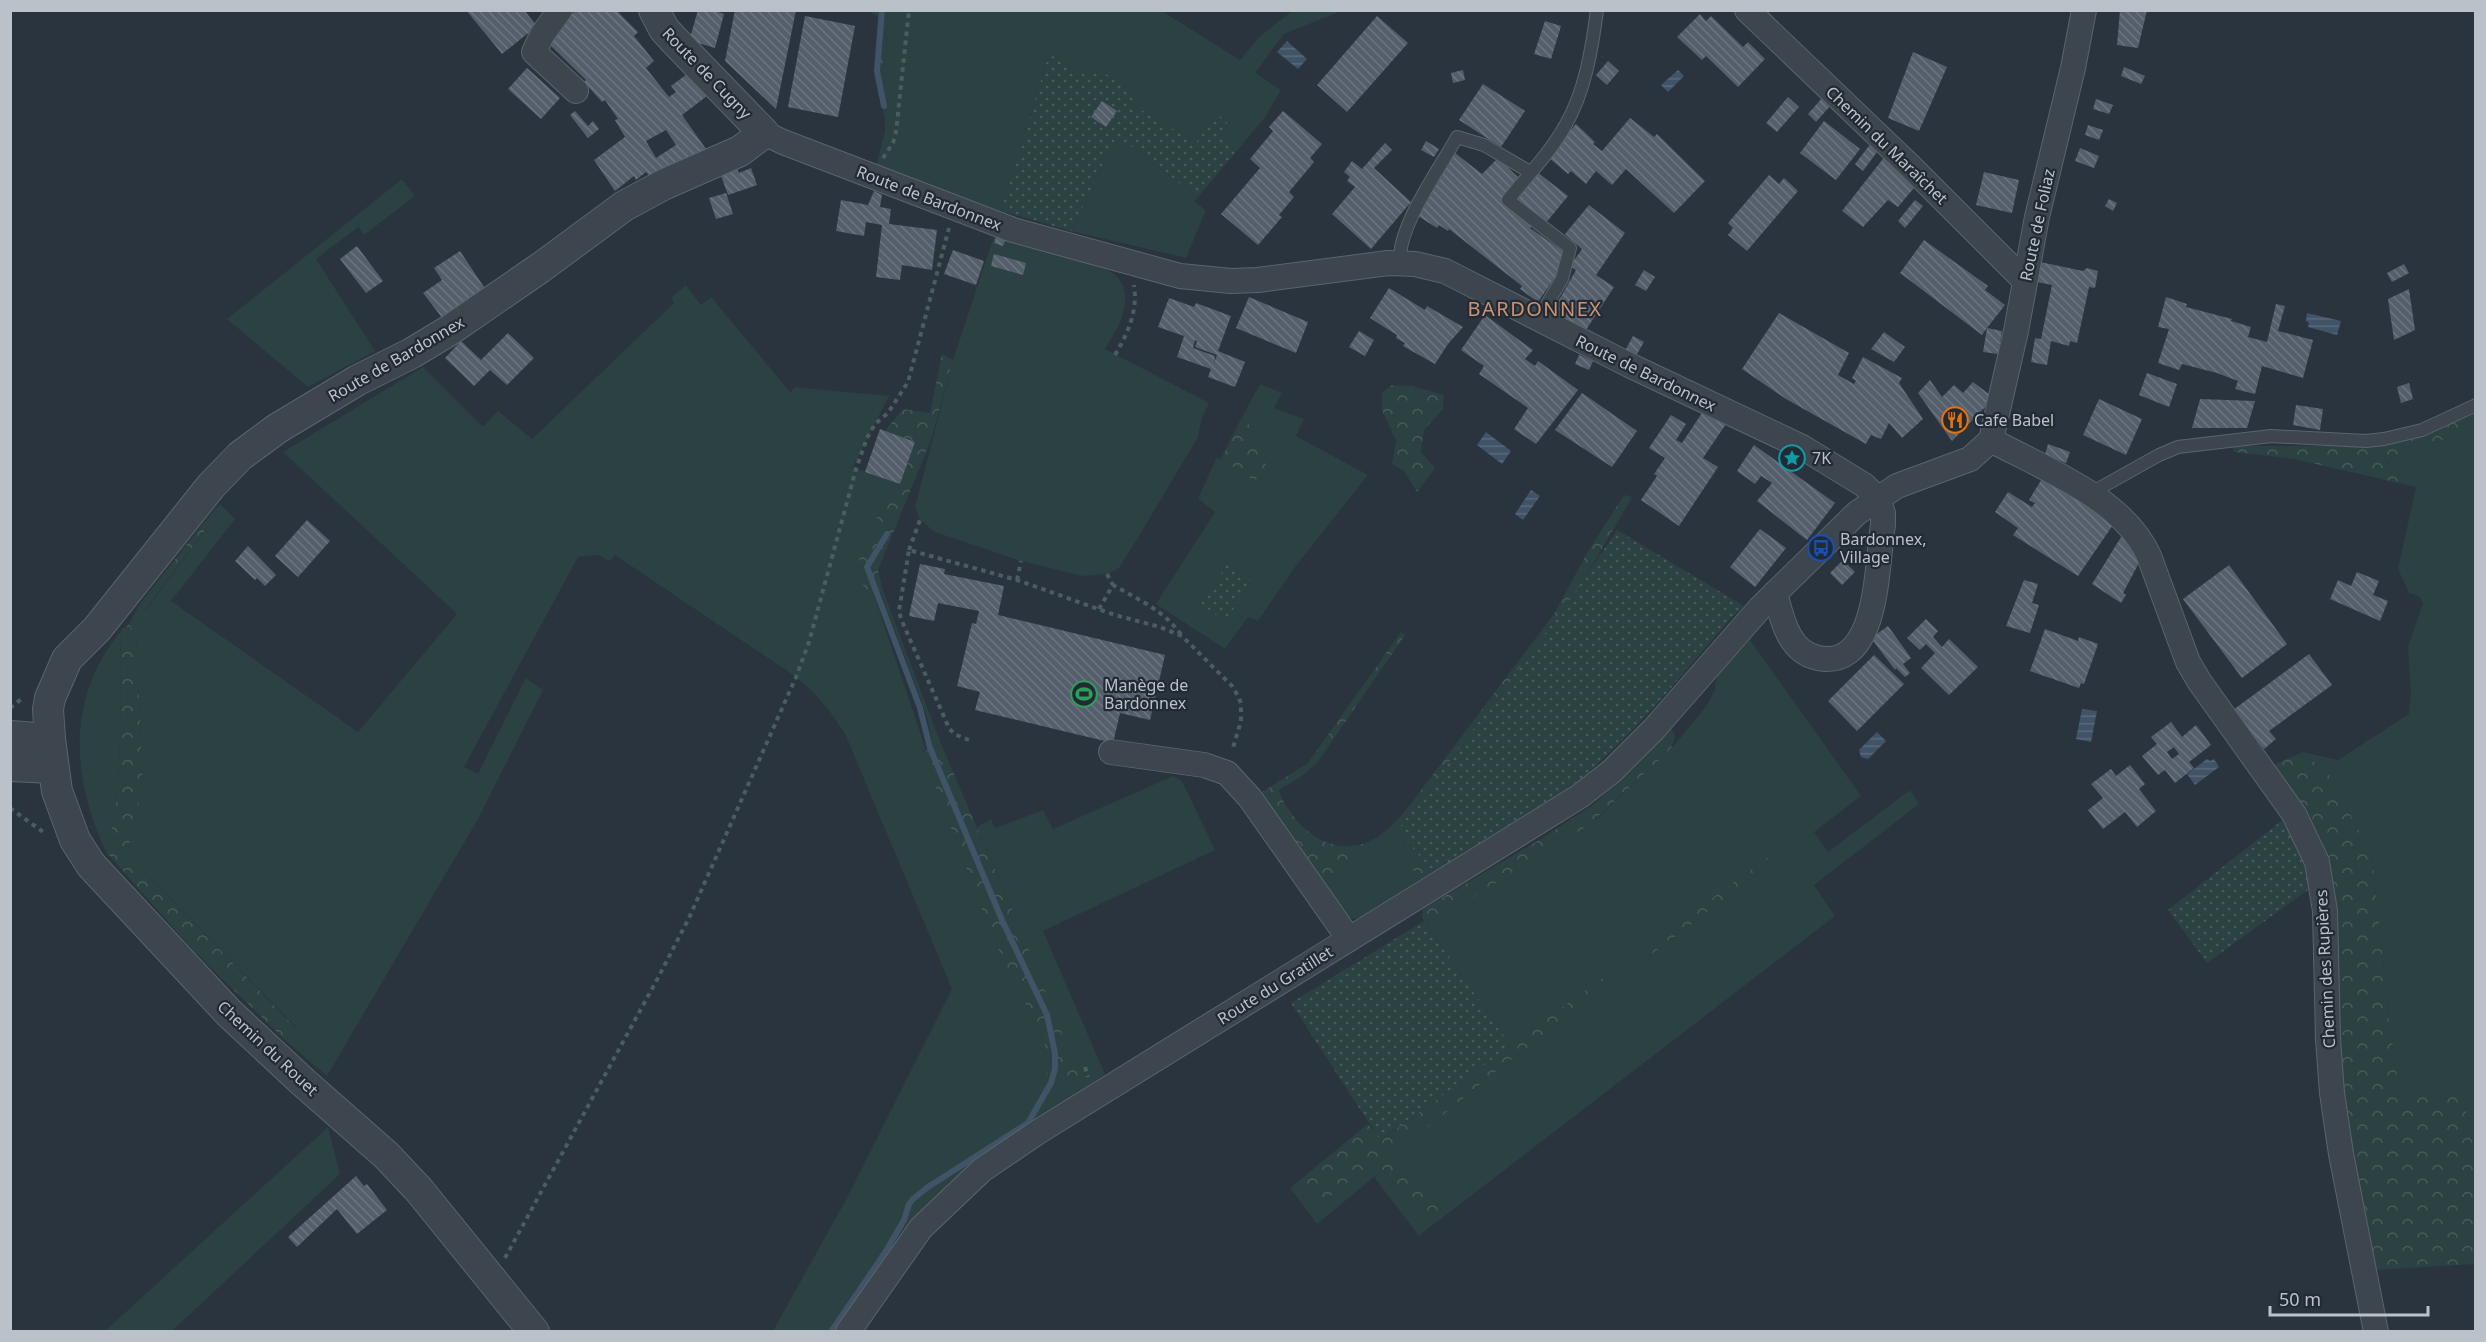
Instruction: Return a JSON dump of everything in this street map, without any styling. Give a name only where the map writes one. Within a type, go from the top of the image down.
[{"type":"street","points":[[560,10],[542,35],[534,52],[576,91]]},
{"type":"street","name":"Route de Cugny","points":[[654,10],[664,29],[764,133]]},
{"type":"street","name":"Chemin du Maraîchet","points":[[1747,10],[1911,167],[2025,281]]},
{"type":"street","name":"Route de Foliaz","points":[[1991,440],[2037,217],[2073,69],[2084,10]]},
{"type":"street","name":"Route de Bardonnex","points":[[51,753],[48,709],[55,685],[67,659],[97,629],[211,486],[240,456],[257,442],[358,380],[412,353],[450,330],[624,206],[665,184],[740,151],[764,133],[1013,230],[1180,276],[1232,281],[1302,276],[1375,264],[1400,263],[1445,271],[1538,320],[1802,447],[1863,485],[1878,498]]},
{"type":"street","name":"Chemin des Rupières","points":[[1991,440],[2091,493],[2122,518],[2143,543],[2188,662],[2199,681],[2294,814],[2310,844],[2317,862],[2325,911],[2328,1039],[2332,1093],[2341,1154],[2376,1332]]},
{"type":"street","name":"Route du Gratillet","points":[[848,1332],[921,1228],[982,1170],[1038,1132],[1527,831],[1580,796],[1612,771],[1654,729],[1774,593],[1857,513],[1912,478],[1970,459],[1991,440]]},
{"type":"street","points":[[1774,593],[1783,622],[1792,642],[1799,650],[1819,658],[1830,658],[1842,656],[1853,649],[1868,626],[1871,609],[1883,525],[1883,513],[1878,498]]},
{"type":"street","points":[[10,736],[51,753]]},
{"type":"street","points":[[1111,752],[1204,765],[1224,772],[1237,782],[1349,939]]},
{"type":"street","points":[[10,766],[51,753]]},
{"type":"street","name":"Chemin du Rouet","points":[[51,753],[59,798],[71,831],[83,854],[100,875],[229,1013],[406,1176],[534,1332]]},
{"type":"lane","points":[[1538,320],[1562,279],[1570,248],[1508,200],[1564,128],[1572,112],[1593,39],[1597,10]]},
{"type":"lane","points":[[1400,263],[1399,252],[1404,231],[1457,137],[1484,145],[1530,172]]},
{"type":"lane","points":[[2091,493],[2159,455],[2178,447],[2271,436],[2366,441],[2384,439],[2422,430],[2475,405]]},
{"type":"path","points":[[867,174],[890,149],[896,132],[909,10]]},
{"type":"path","points":[[505,1258],[660,976],[689,918],[796,677],[809,642],[853,480],[867,438],[875,424],[888,413],[908,382],[955,207]]},
{"type":"path","points":[[1115,355],[1129,330],[1135,307],[1136,295],[1129,263]]},
{"type":"path","points":[[920,520],[909,550],[899,611],[949,728],[954,734],[969,740]]},
{"type":"path","points":[[909,550],[1017,580],[1182,636]]},
{"type":"path","points":[[1017,580],[1022,561]]},
{"type":"path","points":[[1107,574],[1113,585],[1154,608],[1172,622],[1182,636],[1232,686],[1241,703],[1239,733],[1224,772]]},
{"type":"path","points":[[1099,609],[1113,585]]},
{"type":"green space","points":[[869,11],[888,11],[884,88],[874,76],[878,17]]},
{"type":"green space","points":[[888,11],[1162,11],[1240,60],[1259,37],[1292,11],[1341,11],[1284,34],[1255,73],[1281,90],[1266,116],[1236,152],[1225,142],[1227,122],[1216,114],[1196,144],[1133,105],[1097,69],[1091,79],[1049,54],[1001,211],[876,166],[885,131],[885,118],[874,76],[884,87]]},
{"type":"green space","points":[[1049,54],[1090,78],[1097,69],[1128,87],[1136,99],[1133,105],[1196,143],[1216,113],[1227,122],[1225,142],[1236,152],[1198,197],[1117,136],[1071,231],[1001,211]]},
{"type":"green space","points":[[1117,136],[1198,197],[1194,202],[1206,210],[1186,258],[1071,231]]},
{"type":"green space","points":[[402,179],[415,196],[364,235],[358,227],[316,259],[375,351],[308,387],[227,319]]},
{"type":"green space","points":[[995,233],[1102,268],[1115,275],[1123,286],[1125,305],[1115,333],[1105,349],[1209,403],[1202,417],[1198,437],[1139,536],[1119,568],[1107,574],[1082,576],[1021,561],[935,532],[920,520],[915,507],[953,360]]},
{"type":"green space","points":[[686,285],[701,305],[711,297],[791,393],[794,387],[889,396],[853,467],[900,484],[890,488],[857,567],[866,593],[873,592],[926,750],[922,751],[994,941],[1045,1043],[1048,1075],[1080,1083],[1025,939],[977,827],[991,819],[995,828],[1043,810],[1053,829],[1173,776],[1182,781],[1215,850],[1043,931],[1105,1074],[980,1159],[896,1243],[836,1332],[773,1331],[848,1196],[952,989],[846,736],[824,704],[796,677],[615,555],[610,561],[598,555],[578,557],[464,767],[478,774],[526,678],[543,690],[478,819],[327,1076],[286,1041],[297,1028],[127,854],[143,785],[136,636],[129,624],[139,605],[146,610],[218,513],[214,510],[220,504],[235,519],[171,601],[358,732],[457,614],[283,452],[423,367],[483,427],[498,411],[532,439],[674,303],[671,298]]},
{"type":"green space","points":[[942,354],[953,360],[931,440],[878,570],[883,591],[866,593],[857,567],[861,553],[890,488],[900,484],[915,442],[885,431],[903,409],[930,413]]},
{"type":"green space","points":[[1260,384],[1282,393],[1274,408],[1304,419],[1296,436],[1368,475],[1295,567],[1258,621],[1248,617],[1225,649],[1156,604],[1215,512],[1198,499],[1217,457],[1255,480],[1254,428],[1241,419]]},
{"type":"green space","points":[[1392,385],[1411,386],[1444,395],[1443,409],[1424,430],[1421,452],[1435,468],[1417,492],[1404,471],[1392,464],[1396,441],[1382,410],[1382,392]]},
{"type":"green space","points":[[2475,410],[2475,426],[2450,438],[2394,456],[2386,464],[2416,487],[2294,459],[2234,452],[2232,446],[2357,446]]},
{"type":"green space","points":[[1241,419],[1254,428],[1266,465],[1255,481],[1221,459]]},
{"type":"green space","points":[[2475,426],[2475,1155],[2462,1091],[2400,1098],[2372,855],[2329,775],[2303,752],[2338,760],[2409,714],[2411,694],[2408,647],[2423,603],[2420,597],[2409,593],[2398,569],[2416,487],[2386,465],[2394,456],[2450,438]]},
{"type":"green space","points":[[1624,495],[1632,497],[1567,609],[1450,856],[1418,876],[1412,869],[1423,854],[1406,825],[1324,886],[1259,794],[1308,763],[1401,632],[1405,635],[1317,763],[1299,778],[1278,790],[1285,805],[1306,830],[1333,844],[1347,846],[1363,844],[1382,834],[1403,814],[1554,614],[1587,553]]},
{"type":"green space","points":[[214,510],[218,513],[145,610],[139,605]]},
{"type":"green space","points":[[1617,530],[1744,606],[1647,715],[1592,769],[1537,810],[1435,873],[1397,831],[1567,604]]},
{"type":"green space","points":[[1228,563],[1254,582],[1224,621],[1201,604]]},
{"type":"green space","points":[[880,591],[883,591],[941,744],[933,747],[927,717]]},
{"type":"green space","points":[[129,624],[136,636],[143,785],[127,854],[297,1029],[286,1041],[193,950],[106,852],[119,770],[121,631]]},
{"type":"green space","points":[[121,631],[119,770],[106,852],[94,824],[86,795],[81,767],[80,738],[83,711],[91,683],[103,657]]},
{"type":"green space","points":[[1750,640],[1861,796],[1827,822],[1823,818],[1511,1046],[1422,918],[1430,920],[1443,915],[1597,818],[1671,749],[1708,704],[1715,689],[1717,674]]},
{"type":"green space","points":[[1671,729],[1675,736],[1671,749],[1590,824],[1443,916],[1430,920],[1422,918],[1423,909],[1544,837],[1594,804],[1633,769]]},
{"type":"green space","points":[[941,744],[1025,939],[1081,1083],[1072,1091],[1047,1075],[1045,1043],[994,941],[922,752]]},
{"type":"green space","points":[[2303,752],[2329,775],[2372,855],[2389,1018],[2400,1097],[2462,1091],[2475,1155],[2475,1264],[2375,1270],[2341,1096],[2333,879],[2328,860],[2271,766]]},
{"type":"green space","points":[[1910,790],[1919,804],[1814,885],[1835,916],[1446,1215],[1393,1155],[1495,1072],[1814,832],[1828,852]]},
{"type":"green space","points":[[1823,817],[1827,822],[1495,1072],[1394,1155],[1446,1215],[1431,1226],[1375,1161],[1322,1203],[1290,1188],[1368,1124],[1381,1140]]},
{"type":"green space","points":[[2285,818],[2303,853],[2312,887],[2207,963],[2168,910]]},
{"type":"green space","points":[[1397,831],[1435,873],[1364,917],[1356,919],[1349,917],[1324,886]]},
{"type":"green space","points":[[1424,921],[1511,1046],[1380,1140],[1291,1003]]},
{"type":"green space","points":[[328,1127],[340,1174],[172,1331],[105,1331]]},
{"type":"green space","points":[[1375,1161],[1431,1226],[1419,1236],[1374,1177],[1317,1224],[1290,1188],[1322,1203]]},
{"type":"water","points":[[1287,41],[1307,59],[1298,69],[1277,52]]},
{"type":"water","points":[[1678,70],[1684,76],[1668,92],[1661,85]]},
{"type":"water","points":[[2307,313],[2341,321],[2337,335],[2308,327]]},
{"type":"water","points":[[1486,432],[1511,451],[1502,464],[1477,445]]},
{"type":"water","points":[[1531,490],[1540,496],[1523,520],[1515,514]]},
{"type":"water","points":[[2082,709],[2097,711],[2091,742],[2076,739]]},
{"type":"water","points":[[1877,732],[1886,741],[1868,759],[1861,757],[1859,750]]},
{"type":"water","points":[[2207,759],[2210,761],[2214,759],[2219,767],[2195,785],[2187,774]]},
{"type":"building","points":[[466,10],[524,10],[537,26],[502,54]]},
{"type":"building","points":[[576,10],[616,10],[638,32],[634,36],[654,61],[646,68],[669,97],[676,92],[671,86],[687,74],[707,96],[682,115],[706,149],[652,179],[646,172],[636,180],[634,176],[615,191],[594,160],[625,137],[615,120],[618,119],[605,100],[602,102],[584,82],[586,80],[546,41]],"holes":[[[666,130],[676,145],[656,158],[646,141]]]},
{"type":"building","points":[[698,10],[712,10],[724,14],[715,48],[695,42],[696,39],[690,38]]},
{"type":"building","points":[[735,10],[796,10],[776,109],[725,61]]},
{"type":"building","points":[[2120,10],[2147,10],[2138,48],[2117,45]]},
{"type":"building","points":[[1700,14],[1706,21],[1711,16],[1743,47],[1748,42],[1765,59],[1738,87],[1706,56],[1702,60],[1677,37]]},
{"type":"building","points":[[805,16],[855,26],[838,117],[788,107]]},
{"type":"building","points":[[1377,16],[1408,43],[1347,112],[1317,85]]},
{"type":"building","points":[[1545,21],[1561,26],[1551,59],[1534,54]]},
{"type":"building","points":[[1913,52],[1947,67],[1919,131],[1888,118]]},
{"type":"building","points":[[1608,61],[1619,71],[1607,85],[1596,75]]},
{"type":"building","points":[[2124,67],[2145,76],[2141,84],[2121,76]]},
{"type":"building","points":[[527,68],[560,98],[541,119],[508,89]]},
{"type":"building","points":[[1463,70],[1465,80],[1453,83],[1451,73]]},
{"type":"building","points":[[1483,84],[1525,111],[1501,147],[1459,120]]},
{"type":"building","points":[[1788,97],[1799,107],[1777,132],[1766,123]]},
{"type":"building","points":[[1822,98],[1831,105],[1816,122],[1808,114]]},
{"type":"building","points":[[2096,99],[2113,105],[2109,114],[2093,109]]},
{"type":"building","points":[[1102,101],[1117,111],[1106,127],[1091,117]]},
{"type":"building","points":[[575,111],[588,126],[593,121],[599,129],[588,138],[570,115]]},
{"type":"building","points":[[1283,111],[1322,144],[1310,158],[1314,162],[1289,192],[1294,197],[1279,215],[1282,217],[1258,245],[1221,214],[1260,168],[1250,159],[1273,131],[1269,127]]},
{"type":"building","points":[[1630,118],[1654,137],[1657,134],[1705,181],[1674,213],[1626,169],[1612,185],[1596,171],[1586,184],[1571,171],[1568,174],[1548,157],[1576,124],[1602,151]]},
{"type":"building","points":[[1824,121],[1860,149],[1836,180],[1800,153]]},
{"type":"building","points":[[2088,125],[2103,130],[2099,140],[2085,135]]},
{"type":"building","points":[[1426,141],[1439,149],[1434,157],[1421,150]]},
{"type":"building","points":[[1872,142],[1880,148],[1863,171],[1855,164]]},
{"type":"building","points":[[1385,143],[1392,150],[1374,168],[1411,202],[1371,249],[1332,214],[1355,187],[1347,181],[1350,177],[1344,172],[1352,161],[1362,169]]},
{"type":"building","points":[[2080,148],[2099,156],[2094,168],[2075,161]]},
{"type":"building","points":[[1455,153],[1482,174],[1498,158],[1520,179],[1501,201],[1533,225],[1530,228],[1564,252],[1556,276],[1538,302],[1520,289],[1522,286],[1449,229],[1448,231],[1439,225],[1437,228],[1418,216]]},
{"type":"building","points":[[1886,155],[1919,182],[1898,207],[1888,200],[1863,227],[1842,211]]},
{"type":"building","points":[[736,167],[739,173],[751,168],[757,185],[728,195],[720,173]]},
{"type":"building","points":[[1537,172],[1568,196],[1545,224],[1514,201]]},
{"type":"building","points":[[1984,172],[2019,180],[2012,213],[1976,205]]},
{"type":"building","points":[[1769,175],[1779,184],[1784,178],[1798,191],[1747,251],[1728,235],[1733,228],[1728,223]]},
{"type":"building","points":[[874,191],[882,195],[880,207],[891,209],[889,224],[937,230],[932,270],[902,265],[900,280],[876,277],[882,225],[866,222],[864,236],[836,231],[841,200],[868,205]]},
{"type":"building","points":[[726,193],[733,214],[716,219],[709,198]]},
{"type":"building","points":[[2109,199],[2117,203],[2113,211],[2105,206]]},
{"type":"building","points":[[1915,200],[1923,206],[1905,228],[1898,221]]},
{"type":"building","points":[[1589,205],[1625,233],[1596,275],[1614,287],[1584,333],[1551,314],[1576,270],[1570,266],[1582,249],[1565,234]]},
{"type":"building","points":[[997,235],[1006,238],[1003,246],[994,243]]},
{"type":"building","points":[[1924,240],[1988,286],[1985,290],[2005,305],[1982,335],[1900,273]]},
{"type":"building","points":[[357,246],[383,281],[366,293],[340,259]]},
{"type":"building","points":[[953,250],[984,261],[976,285],[944,274]]},
{"type":"building","points":[[460,251],[486,290],[443,319],[423,293],[442,280],[434,268]]},
{"type":"building","points":[[994,254],[1026,263],[1023,275],[991,266]]},
{"type":"building","points":[[2040,262],[2083,271],[2087,268],[2098,271],[2095,288],[2089,287],[2077,343],[2070,341],[2069,346],[2051,341],[2047,365],[2031,362],[2035,338],[2041,339],[2052,285],[2037,282]]},
{"type":"building","points":[[2404,264],[2409,273],[2392,282],[2387,273]]},
{"type":"building","points":[[1644,270],[1655,277],[1646,291],[1635,285]]},
{"type":"building","points":[[1389,288],[1425,310],[1427,306],[1463,327],[1435,364],[1403,346],[1405,343],[1396,338],[1397,335],[1370,318]]},
{"type":"building","points":[[2409,289],[2415,330],[2394,340],[2388,299]]},
{"type":"building","points":[[1249,297],[1308,322],[1296,353],[1236,328]]},
{"type":"building","points":[[2166,297],[2187,304],[2186,307],[2232,319],[2231,321],[2251,327],[2248,337],[2267,342],[2276,304],[2285,306],[2278,331],[2313,340],[2303,378],[2262,366],[2255,394],[2235,389],[2238,381],[2217,373],[2182,364],[2179,370],[2158,363],[2169,329],[2158,327]]},
{"type":"building","points":[[1169,298],[1194,307],[1196,303],[1231,316],[1218,351],[1245,362],[1235,387],[1208,377],[1211,369],[1177,357],[1184,336],[1158,327]],"holes":[[[1195,340],[1197,341],[1195,347],[1217,355],[1214,363],[1215,356],[1193,348]]]},
{"type":"building","points":[[1779,313],[1849,353],[1838,375],[1854,384],[1856,381],[1852,378],[1863,357],[1902,378],[1899,383],[1923,419],[1902,438],[1889,423],[1881,439],[1871,435],[1866,444],[1786,399],[1742,369]]},
{"type":"building","points":[[1485,315],[1533,350],[1525,359],[1535,366],[1538,361],[1578,390],[1536,444],[1514,429],[1528,408],[1479,374],[1484,366],[1461,350]]},
{"type":"building","points":[[1987,328],[2002,331],[1998,354],[1983,352]]},
{"type":"building","points":[[1359,331],[1374,340],[1365,356],[1349,347]]},
{"type":"building","points":[[1884,332],[1905,347],[1894,362],[1871,349]]},
{"type":"building","points":[[508,333],[534,358],[507,385],[490,370],[474,386],[445,358],[461,341],[481,360]]},
{"type":"building","points":[[1633,336],[1644,342],[1636,356],[1626,349]]},
{"type":"building","points":[[1579,355],[1593,361],[1589,370],[1575,364]]},
{"type":"building","points":[[2147,373],[2177,384],[2169,407],[2139,395]]},
{"type":"building","name":"Cafe Babel","points":[[1930,380],[1942,397],[1954,385],[1963,393],[1973,382],[1994,398],[1952,441],[1918,393]]},
{"type":"building","points":[[2409,383],[2413,399],[2401,403],[2397,387]]},
{"type":"building","points":[[1582,393],[1637,431],[1612,467],[1555,430]]},
{"type":"building","points":[[2099,399],[2142,419],[2126,455],[2083,435]]},
{"type":"building","points":[[2200,399],[2255,401],[2247,428],[2192,428]]},
{"type":"building","points":[[2296,405],[2323,409],[2320,430],[2293,425]]},
{"type":"building","points":[[1704,410],[1726,424],[1703,458],[1718,467],[1679,526],[1641,500],[1657,476],[1654,474],[1665,458],[1649,448],[1671,415],[1686,424],[1676,440],[1682,443]]},
{"type":"building","points":[[880,429],[915,442],[900,484],[865,472]]},
{"type":"building","points":[[2048,444],[2070,452],[2066,463],[2045,455]]},
{"type":"building","points":[[1754,445],[1835,503],[1807,540],[1757,501],[1772,483],[1761,476],[1755,484],[1737,471]]},
{"type":"building","points":[[2043,477],[2115,522],[2078,576],[2013,535],[2018,528],[1995,512],[2008,492],[2032,507],[2035,503],[2029,500]]},
{"type":"building","points":[[307,520],[330,541],[298,577],[275,556]]},
{"type":"building","points":[[1760,529],[1786,548],[1755,587],[1730,567]]},
{"type":"building","points":[[2121,537],[2136,549],[2141,559],[2123,593],[2126,595],[2121,603],[2092,584]]},
{"type":"building","points":[[248,546],[276,575],[265,586],[235,561]]},
{"type":"building","points":[[1843,560],[1855,572],[1842,585],[1830,573]]},
{"type":"building","points":[[920,564],[945,569],[944,574],[1004,586],[998,615],[1165,655],[1150,720],[1120,713],[1113,743],[975,710],[980,692],[957,686],[972,623],[976,624],[979,611],[938,603],[934,621],[909,616]]},
{"type":"building","points":[[2229,565],[2287,644],[2242,678],[2183,599]]},
{"type":"building","points":[[2357,572],[2379,581],[2373,595],[2388,601],[2380,621],[2330,599],[2338,580],[2351,586]]},
{"type":"building","points":[[2024,580],[2038,584],[2032,603],[2039,605],[2030,633],[2006,626]]},
{"type":"building","points":[[1926,619],[1938,631],[1933,637],[1942,647],[1949,639],[1978,667],[1949,695],[1921,668],[1935,653],[1926,644],[1920,650],[1907,638]]},
{"type":"building","points":[[1888,626],[1911,658],[1903,664],[1910,673],[1905,677],[1896,668],[1895,670],[1871,638]]},
{"type":"building","points":[[2045,629],[2078,641],[2079,637],[2098,644],[2084,684],[2081,683],[2079,688],[2030,671]]},
{"type":"building","points":[[2309,654],[2332,685],[2269,731],[2276,739],[2264,749],[2233,710]]},
{"type":"building","points":[[1874,655],[1904,684],[1857,731],[1828,701]]},
{"type":"building","points":[[2171,722],[2182,737],[2196,725],[2211,745],[2189,762],[2194,768],[2175,783],[2165,770],[2158,775],[2142,756],[2157,744],[2151,737]],"holes":[[[2174,747],[2179,754],[2172,759],[2167,752]]]},
{"type":"building","points":[[2130,765],[2145,784],[2139,789],[2156,811],[2137,827],[2125,812],[2103,829],[2088,810],[2103,798],[2091,784],[2111,769],[2116,776]]},
{"type":"building","points":[[356,1176],[364,1186],[367,1184],[387,1210],[357,1234],[337,1209],[297,1247],[288,1237]]},
{"type":"waterway","points":[[882,10],[877,71],[884,106]]},
{"type":"waterway","points":[[831,1332],[886,1251],[913,1199],[1028,1123],[1051,1083],[1055,1069],[1055,1053],[1047,1015],[1002,920],[930,748],[920,708],[867,567],[887,534]]},
{"type":"place","name":"Cafe Babel","points":[[1955,420]]},
{"type":"place","name":"7K","points":[[1792,458]]},
{"type":"place","name":"Bardonnex, Village","points":[[1821,548]]},
{"type":"place","name":"Manège de Bardonnex","points":[[1084,694]]},
{"type":"district","name":"BARDONNEX","points":[[1535,309]]}]
